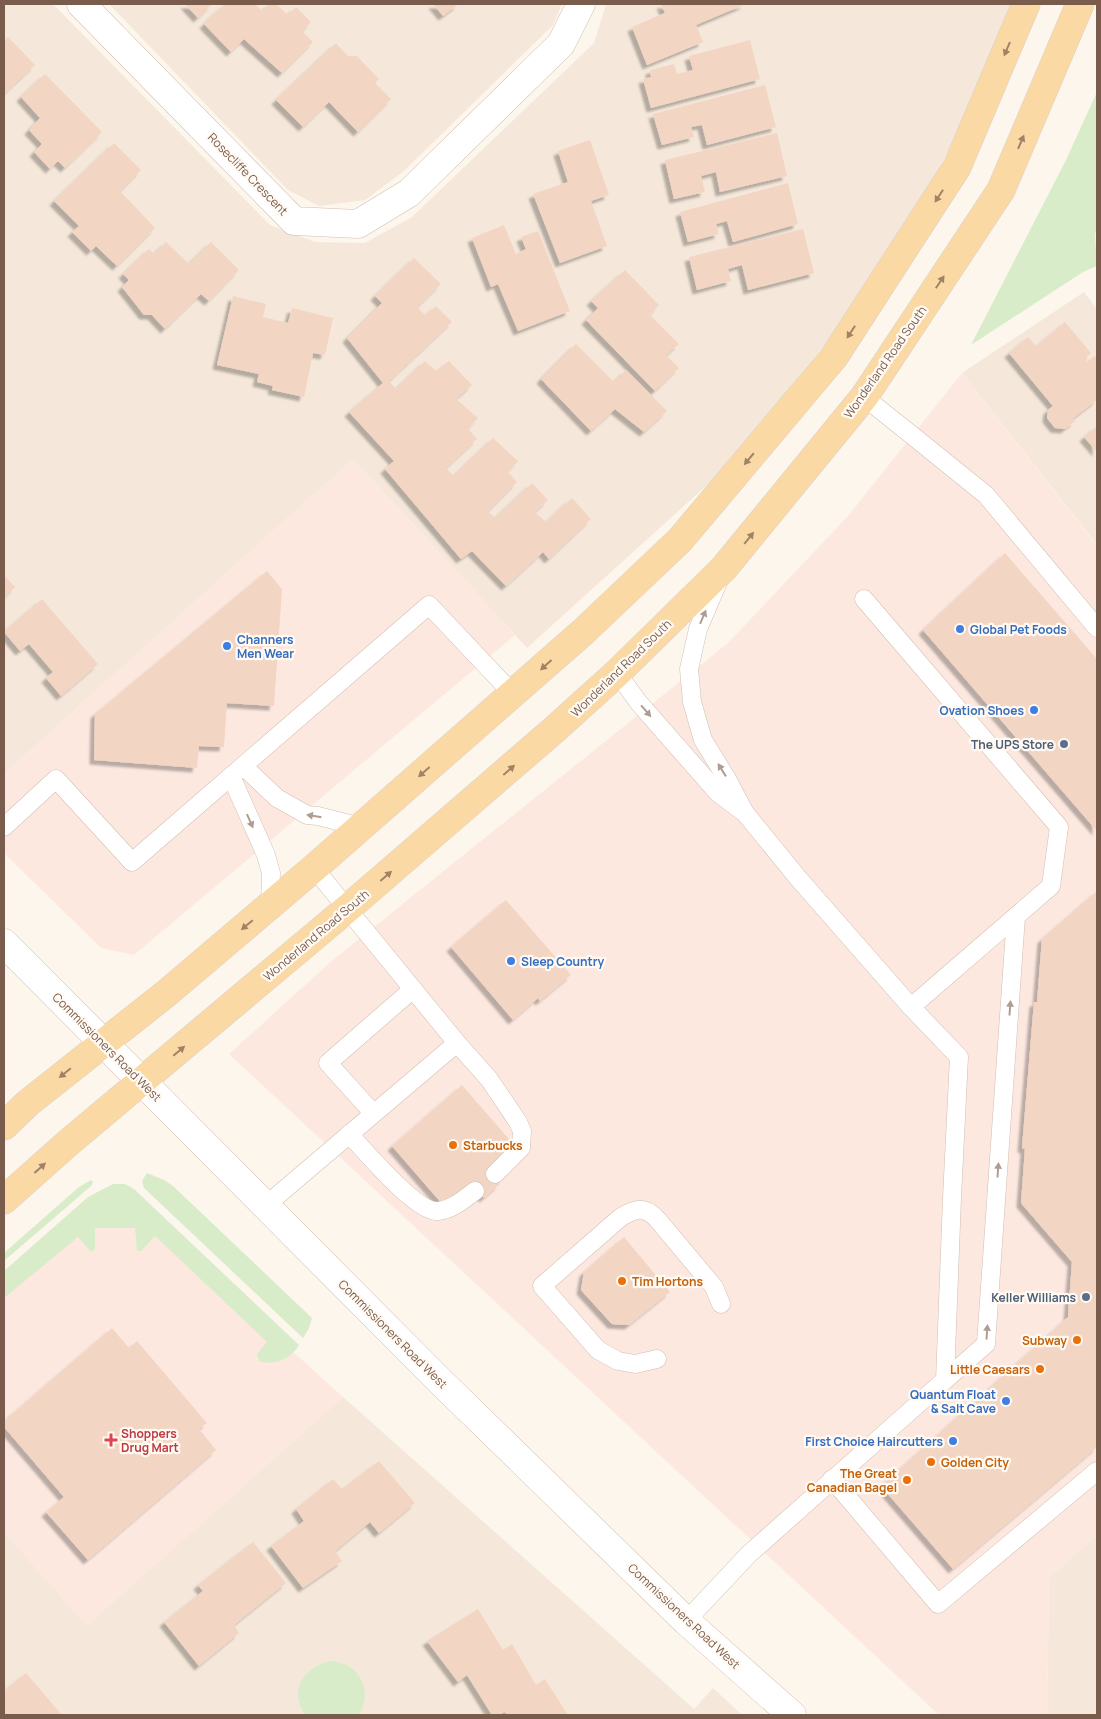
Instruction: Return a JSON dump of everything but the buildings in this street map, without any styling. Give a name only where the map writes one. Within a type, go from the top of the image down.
[{"type":"main road","name":"Rosecliffe Crescent","points":[[81,4],[294,221],[358,224],[409,193],[561,44],[581,4]]},
{"type":"main road","points":[[4,1126],[28,1103],[168,992],[314,868],[583,632],[680,540],[834,357],[957,167],[1026,4]]},
{"type":"main road","name":"Wonderland Road South","points":[[4,1200],[555,730],[617,673],[724,568],[864,398],[1001,190],[1080,4]]},
{"type":"main road","name":"Commissioners Road West","points":[[4,943],[440,1381],[686,1621],[792,1715]]},
{"type":"lane","points":[[864,398],[986,495],[1097,628]]},
{"type":"lane","points":[[724,568],[698,629],[691,657],[690,683],[692,702],[703,740],[745,813],[798,878],[911,1007],[959,1058],[945,1380]]},
{"type":"lane","points":[[864,599],[1059,827],[1051,886],[911,1007]]},
{"type":"lane","points":[[4,827],[56,779],[132,862],[429,604],[513,694]]},
{"type":"lane","points":[[617,673],[639,704],[718,793],[745,813]]},
{"type":"lane","points":[[237,771],[277,798],[307,815],[361,827]]},
{"type":"lane","points":[[237,771],[271,873],[270,906]]},
{"type":"lane","points":[[314,868],[457,1043],[489,1079],[510,1108],[522,1132],[521,1148],[494,1174]]},
{"type":"lane","points":[[686,1621],[749,1554],[986,1344],[1016,916]]},
{"type":"lane","points":[[374,1113],[328,1063],[413,989]]},
{"type":"lane","points":[[265,1206],[457,1043]]},
{"type":"lane","points":[[349,1134],[384,1171],[423,1207],[436,1212],[445,1210],[475,1191]]},
{"type":"lane","points":[[657,1359],[636,1364],[618,1361],[598,1350],[542,1286],[621,1217],[636,1209],[646,1210],[657,1219],[714,1287],[721,1304]]},
{"type":"lane","points":[[832,1479],[938,1604],[1097,1471]]},
{"type":"shaded area","points":[[4,4],[53,4],[270,225],[315,242],[365,243],[412,217],[594,43],[606,4],[1016,4],[988,77],[922,200],[835,332],[716,477],[527,648],[353,459],[4,774]]},
{"type":"shaded area","points":[[109,4],[562,4],[553,25],[404,171],[365,200],[319,206],[288,190]]},
{"type":"shaded area","points":[[1084,292],[1097,309],[1097,545],[962,373]]},
{"type":"shaded area","points":[[962,373],[1097,546],[1097,1535],[1049,1578],[1047,1715],[939,1715],[229,1054],[334,959],[728,643],[848,516]]},
{"type":"shaded area","points":[[353,459],[515,635],[134,955],[101,948],[4,853],[4,774]]},
{"type":"shaded area","points":[[118,1193],[343,1397],[87,1626],[4,1532],[4,1289]]},
{"type":"shaded area","points":[[343,1397],[694,1709],[713,1688],[742,1715],[4,1715],[4,1532],[87,1625]]},
{"type":"shaded area","points":[[1097,1535],[1097,1715],[1047,1715],[1049,1578]]},
{"type":"green space","points":[[1097,92],[1097,223],[1095,236],[1097,266],[1083,272],[971,345],[1066,160]]},
{"type":"green space","points":[[147,1173],[173,1186],[312,1318],[303,1338],[144,1188],[142,1181]]},
{"type":"green space","points":[[91,1180],[93,1182],[91,1186],[4,1261],[4,1253],[79,1187]]},
{"type":"green space","points":[[113,1184],[125,1184],[134,1189],[299,1345],[296,1350],[287,1358],[276,1362],[259,1361],[257,1354],[267,1342],[155,1236],[141,1251],[137,1251],[135,1228],[95,1228],[95,1249],[91,1252],[78,1237],[4,1298],[4,1271],[88,1197]]},
{"type":"green space","points":[[329,1661],[348,1666],[359,1676],[365,1696],[362,1709],[358,1715],[306,1715],[301,1706],[298,1690],[301,1682],[312,1669]]},
{"type":"place","name":"Global Pet Foods","points":[[960,629]]},
{"type":"place","name":"Channers Men Wear","points":[[227,646]]},
{"type":"place","name":"Ovation Shoes","points":[[1034,710]]},
{"type":"place","name":"The UPS Store","points":[[1064,744]]},
{"type":"place","name":"Sleep Country","points":[[511,961]]},
{"type":"place","name":"Starbucks","points":[[453,1145]]},
{"type":"place","name":"Tim Hortons","points":[[622,1281]]},
{"type":"place","name":"Keller Williams","points":[[1086,1297]]},
{"type":"place","name":"Subway","points":[[1077,1340]]},
{"type":"place","name":"Little Caesars","points":[[1040,1369]]},
{"type":"place","name":"Quantum Float & Salt Cave","points":[[1006,1401]]},
{"type":"place","name":"Shoppers Drug Mart","points":[[111,1440]]},
{"type":"place","name":"First Choice Haircutters","points":[[953,1441]]},
{"type":"place","name":"Golden City","points":[[931,1462]]},
{"type":"place","name":"The Great Canadian Bagel","points":[[907,1480]]}]
